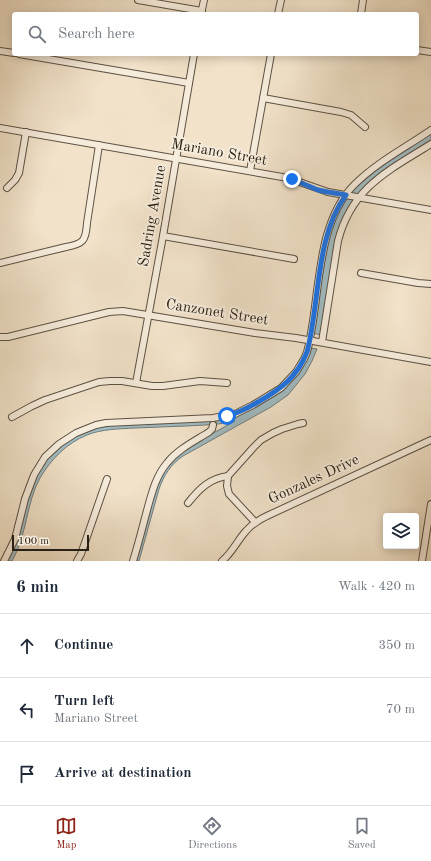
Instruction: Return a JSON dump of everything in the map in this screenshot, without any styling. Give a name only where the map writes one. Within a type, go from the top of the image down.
[{"type":"street","points":[[138,0],[196,12]]},
{"type":"street","points":[[201,12],[204,0]]},
{"type":"street","points":[[278,12],[281,0]]},
{"type":"street","points":[[361,12],[363,0]]},
{"type":"street","points":[[419,50],[431,52]]},
{"type":"street","points":[[0,51],[12,53]]},
{"type":"street","points":[[31,56],[189,83]]},
{"type":"street","name":"Sadring Avenue","points":[[136,383],[194,56]]},
{"type":"street","points":[[250,171],[271,56]]},
{"type":"street","points":[[263,98],[341,112],[351,115],[365,128]]},
{"type":"street","name":"Mariano Street","points":[[0,128],[288,178],[318,190],[431,210]]},
{"type":"street","points":[[4,561],[15,539],[25,499],[34,475],[45,457],[59,444],[76,433],[96,425],[106,423],[227,416],[242,411],[273,394],[289,380],[304,359],[309,340],[325,244],[334,217],[342,201],[353,186],[372,169],[431,130]]},
{"type":"street","points":[[7,188],[15,180],[19,173],[26,132]]},
{"type":"street","points":[[322,342],[336,252],[340,236],[354,204],[370,185],[382,174],[431,144]]},
{"type":"street","points":[[0,263],[66,246],[77,245],[83,240],[100,145]]},
{"type":"street","points":[[163,236],[294,259]]},
{"type":"street","points":[[361,273],[418,284],[431,284]]},
{"type":"street","name":"Canzonet Street","points":[[0,337],[8,337],[109,312],[123,311],[255,333],[322,342],[431,362]]},
{"type":"street","points":[[12,417],[45,400],[99,382],[122,381],[152,386],[200,381],[227,383]]},
{"type":"street","points":[[255,522],[229,494],[227,486],[228,476],[261,440],[282,429],[303,423]]},
{"type":"street","points":[[133,561],[152,492],[162,469],[179,451],[209,432],[213,425]]},
{"type":"street","name":"Gonzales Drive","points":[[222,561],[255,522],[431,440]]},
{"type":"street","points":[[188,503],[197,492],[209,482],[220,476],[228,476]]},
{"type":"street","points":[[77,561],[81,554],[107,478]]},
{"type":"street","points":[[422,561],[431,504]]},
{"type":"water","points":[[431,132],[431,142],[373,179],[344,220],[320,335],[313,333],[331,230],[336,216],[344,202],[366,176]]},
{"type":"water","points":[[310,348],[317,349],[312,361],[305,374],[288,395],[271,407],[183,456],[171,466],[159,489],[139,561],[135,561],[155,488],[170,461],[190,446],[235,421],[211,425],[110,430],[93,433],[73,442],[54,458],[40,478],[35,488],[17,551],[12,561],[6,561],[27,498],[41,465],[55,450],[79,433],[97,427],[121,424],[186,421],[250,409],[273,397],[288,384]]},
{"type":"route","points":[[227,416],[242,411],[281,388],[296,372],[307,352],[325,244],[334,217],[346,195],[318,190],[292,179]]}]
